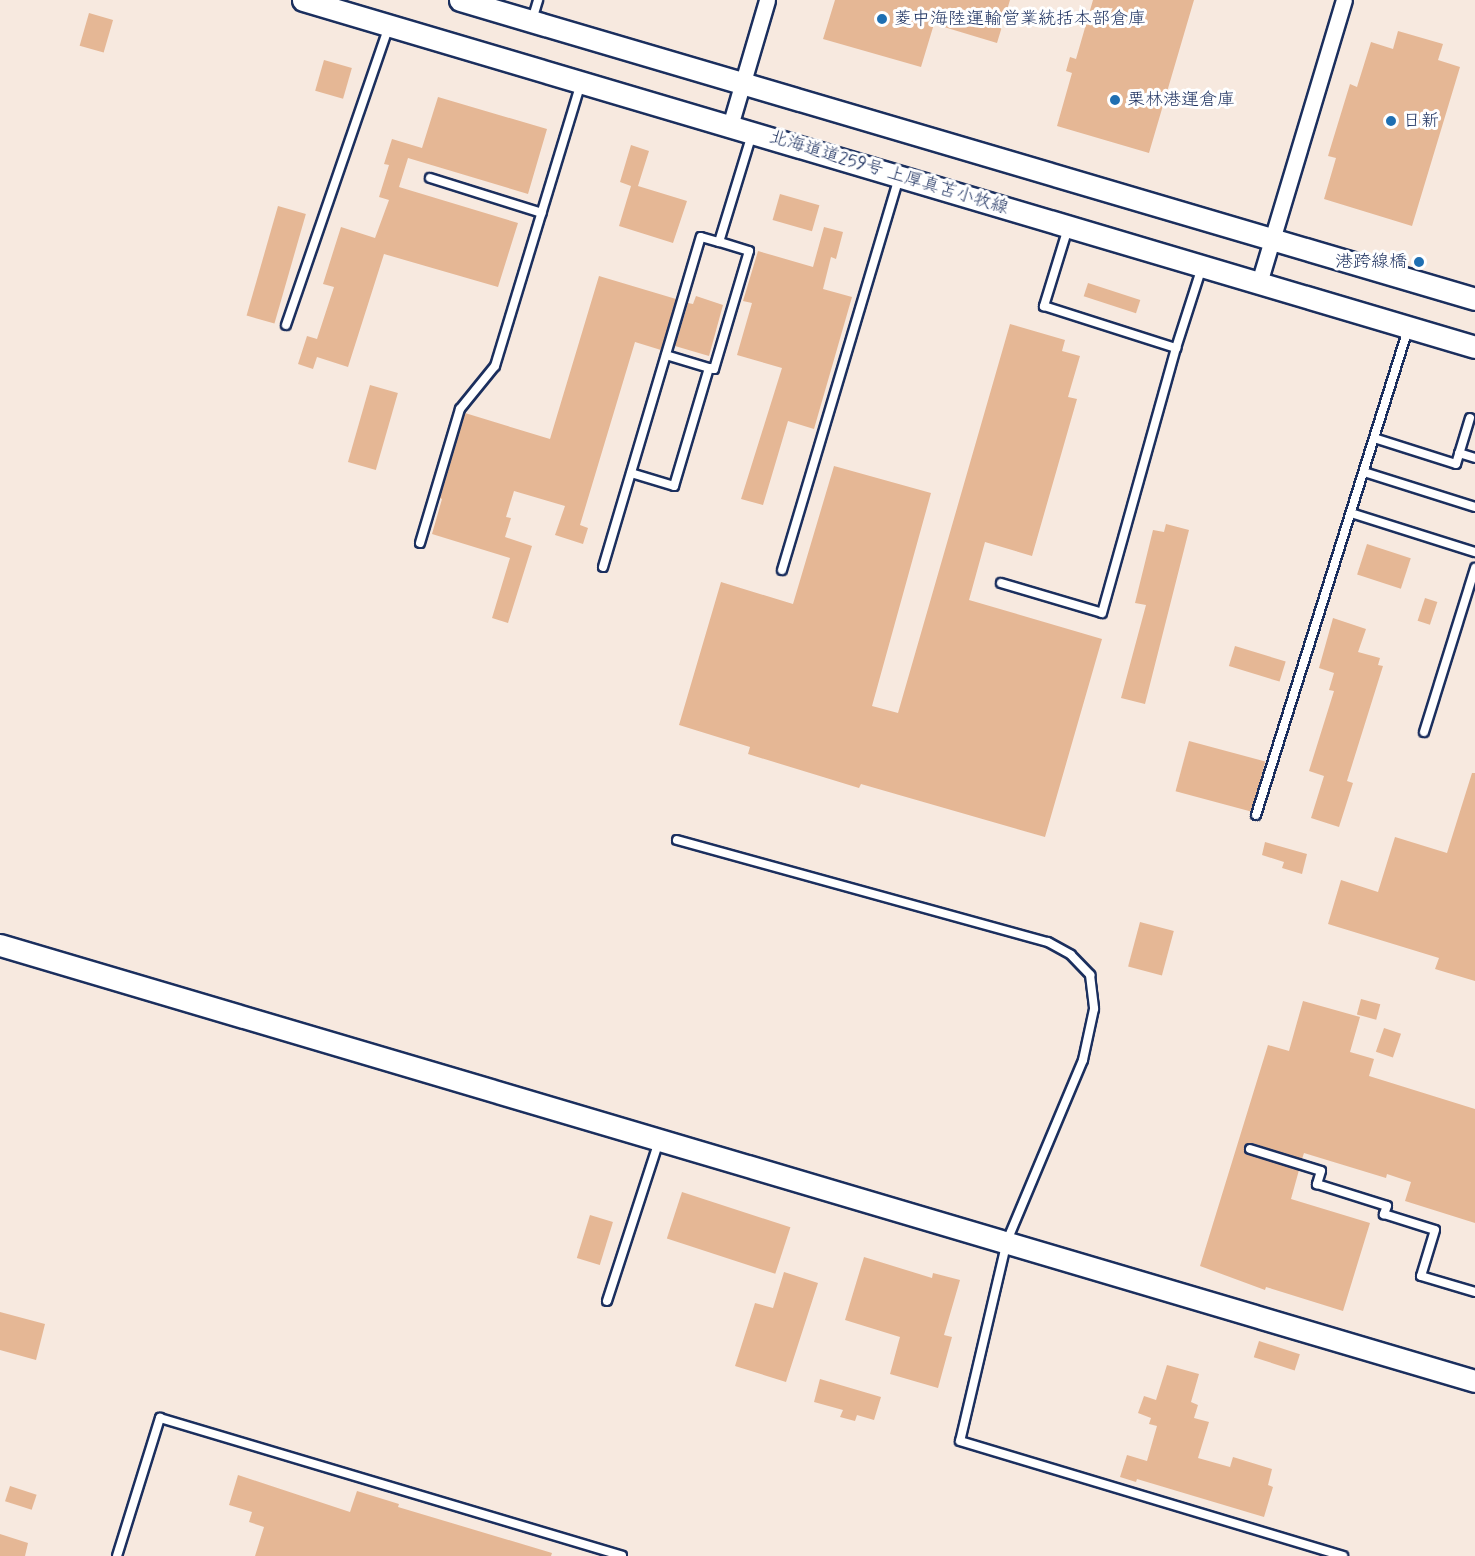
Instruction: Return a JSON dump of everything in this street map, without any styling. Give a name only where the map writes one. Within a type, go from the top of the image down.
[{"type":"main road","name":"北海道道259号 上厚真苫小牧線","points":[[303,0],[1475,347]]},
{"type":"main road","points":[[460,0],[1475,300]]},
{"type":"main road","points":[[0,945],[1475,1381]]},
{"type":"street","points":[[730,126],[767,0]]},
{"type":"street","points":[[1259,283],[1344,0]]},
{"type":"lane","points":[[532,21],[538,0]]},
{"type":"lane","points":[[286,325],[389,25]]},
{"type":"lane","points":[[420,543],[460,409],[495,366],[581,82]]},
{"type":"lane","points":[[719,242],[753,133]]},
{"type":"lane","points":[[782,570],[900,177]]},
{"type":"lane","points":[[430,178],[542,213]]},
{"type":"lane","points":[[1069,226],[1044,306],[1176,348]]},
{"type":"lane","points":[[603,567],[701,237],[749,251],[714,369],[666,355]]},
{"type":"lane","points":[[1001,583],[1102,613],[1176,348],[1202,266]]},
{"type":"lane","points":[[1256,815],[1408,327]]},
{"type":"lane","points":[[631,473],[674,486],[709,368]]},
{"type":"lane","points":[[1374,438],[1456,464],[1470,418]]},
{"type":"lane","points":[[1459,453],[1475,458]]},
{"type":"lane","points":[[1364,472],[1475,507]]},
{"type":"lane","points":[[1351,513],[1475,552]]},
{"type":"lane","points":[[1424,732],[1475,568]]},
{"type":"lane","points":[[677,840],[1048,942],[1071,955],[1090,975],[1094,1009],[1083,1060],[1007,1241],[960,1441],[1343,1556]]},
{"type":"lane","points":[[607,1301],[660,1140]]},
{"type":"lane","points":[[1250,1149],[1321,1171],[1317,1184],[1387,1206],[1384,1214],[1435,1230],[1421,1276],[1475,1292]]},
{"type":"lane","points":[[117,1556],[160,1418],[622,1556]]},
{"type":"building","name":"菱中海陸運輸営業統括本部倉庫","points":[[835,0],[1010,0],[997,43],[934,24],[921,67],[823,39]]},
{"type":"building","name":"栗林港運倉庫","points":[[1093,0],[1194,0],[1149,153],[1057,126],[1072,73],[1066,71],[1070,57],[1076,59]]},
{"type":"building","points":[[89,13],[113,20],[104,53],[80,46]]},
{"type":"building","name":"日新","points":[[1398,31],[1443,44],[1438,60],[1460,67],[1412,226],[1324,199],[1336,158],[1328,156],[1350,84],[1357,87],[1371,42],[1393,49]]},
{"type":"building","points":[[324,60],[352,68],[343,99],[315,91]]},
{"type":"building","points":[[438,97],[547,129],[528,194],[408,158],[399,187],[518,223],[498,287],[384,254],[348,367],[317,357],[313,369],[298,364],[307,336],[317,339],[334,287],[323,284],[341,227],[375,238],[389,200],[379,197],[389,165],[384,164],[392,139],[422,148]]},
{"type":"building","points":[[631,145],[649,151],[638,186],[687,201],[673,243],[619,226],[631,186],[620,182]]},
{"type":"building","points":[[780,194],[819,205],[812,231],[773,220]]},
{"type":"building","points":[[278,206],[306,214],[274,324],[247,316]]},
{"type":"building","points":[[824,227],[843,232],[836,259],[831,257],[823,289],[852,297],[814,429],[788,421],[763,505],[741,499],[782,368],[737,355],[752,303],[743,301],[758,251],[813,267]]},
{"type":"building","points":[[599,276],[676,299],[661,350],[635,342],[580,525],[588,528],[583,544],[555,535],[565,506],[514,491],[506,517],[511,518],[505,537],[532,546],[508,623],[492,618],[510,558],[432,534],[442,499],[440,498],[465,413],[550,439]]},
{"type":"building","points":[[1088,283],[1140,300],[1136,313],[1084,296]]},
{"type":"building","points":[[696,296],[723,305],[709,356],[675,346],[688,303],[693,304]]},
{"type":"building","points":[[1010,324],[1065,340],[1062,351],[1080,356],[1068,397],[1077,399],[1032,556],[985,542],[969,600],[1102,639],[1045,837],[861,784],[859,788],[748,754],[750,747],[679,725],[721,582],[793,604],[834,466],[931,493],[872,706],[898,713]]},
{"type":"building","points":[[370,385],[398,393],[376,470],[348,462]]},
{"type":"building","points":[[1166,524],[1189,530],[1145,704],[1121,698],[1146,605],[1135,603],[1153,530],[1164,532]]},
{"type":"building","points":[[1367,544],[1411,558],[1401,589],[1357,574]]},
{"type":"building","points":[[1425,598],[1437,602],[1430,625],[1418,621]]},
{"type":"building","points":[[1333,618],[1366,629],[1358,652],[1380,658],[1378,665],[1383,666],[1347,781],[1353,783],[1339,827],[1311,818],[1324,776],[1309,771],[1334,691],[1329,690],[1334,673],[1319,668]]},
{"type":"building","points":[[1235,646],[1286,661],[1280,682],[1229,666]]},
{"type":"building","points":[[1189,741],[1265,761],[1252,812],[1176,791]]},
{"type":"building","points":[[1472,773],[1475,773],[1475,981],[1435,969],[1439,958],[1328,924],[1341,880],[1378,892],[1395,837],[1447,853]]},
{"type":"building","points":[[1265,842],[1307,854],[1302,874],[1282,868],[1284,862],[1262,855]]},
{"type":"building","points":[[1140,922],[1174,931],[1162,975],[1128,966]]},
{"type":"building","points":[[1361,999],[1380,1004],[1376,1020],[1357,1014]]},
{"type":"building","points":[[1303,1001],[1360,1017],[1350,1052],[1374,1059],[1369,1076],[1475,1109],[1475,1223],[1405,1201],[1411,1182],[1387,1174],[1386,1178],[1304,1153],[1302,1159],[1252,1143],[1246,1145],[1244,1150],[1248,1154],[1299,1170],[1291,1199],[1370,1223],[1343,1311],[1266,1287],[1265,1290],[1200,1266],[1268,1045],[1289,1051]]},
{"type":"building","points":[[1384,1028],[1401,1034],[1393,1057],[1376,1052]]},
{"type":"building","points":[[682,1192],[790,1227],[775,1274],[667,1239]]},
{"type":"building","points":[[590,1215],[613,1222],[600,1265],[577,1258]]},
{"type":"building","points":[[864,1257],[932,1278],[933,1273],[960,1280],[944,1335],[952,1337],[938,1388],[890,1374],[900,1337],[845,1320]]},
{"type":"building","points":[[784,1272],[818,1283],[786,1382],[735,1366],[755,1303],[773,1308]]},
{"type":"building","points":[[0,1312],[45,1324],[36,1360],[0,1350]]},
{"type":"building","points":[[1259,1341],[1300,1354],[1295,1370],[1254,1357]]},
{"type":"building","points":[[1167,1365],[1199,1374],[1191,1402],[1198,1405],[1194,1418],[1209,1422],[1198,1458],[1230,1467],[1233,1457],[1272,1469],[1268,1485],[1273,1487],[1264,1517],[1137,1479],[1136,1482],[1120,1477],[1127,1455],[1147,1461],[1157,1426],[1149,1424],[1151,1418],[1138,1413],[1144,1396],[1156,1400]]},
{"type":"building","points":[[820,1379],[881,1397],[874,1420],[857,1415],[855,1421],[840,1417],[843,1410],[814,1402]]},
{"type":"building","points":[[238,1475],[350,1512],[357,1491],[399,1504],[398,1507],[552,1553],[551,1556],[255,1556],[264,1527],[249,1522],[252,1512],[229,1505]]},
{"type":"building","points":[[10,1486],[37,1495],[32,1510],[5,1501]]},
{"type":"building","points":[[0,1534],[28,1543],[25,1556],[0,1556]]},
{"type":"place","name":"菱中海陸運輸営業統括本部倉庫","points":[[882,19]]},
{"type":"place","name":"栗林港運倉庫","points":[[1115,100]]},
{"type":"place","name":"日新","points":[[1391,121]]},
{"type":"place","name":"港跨線橋","points":[[1419,262]]}]
